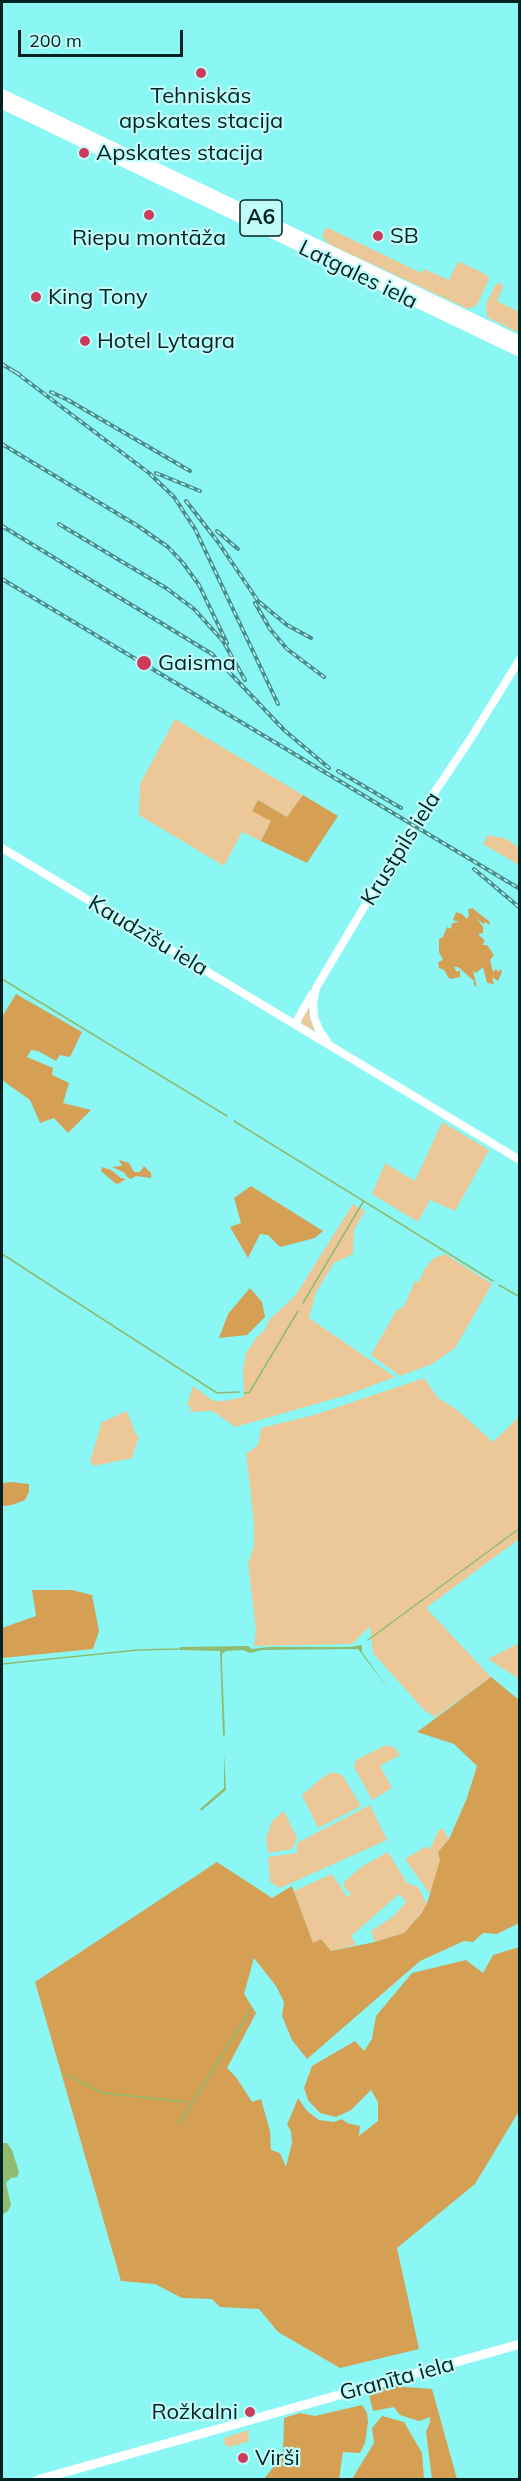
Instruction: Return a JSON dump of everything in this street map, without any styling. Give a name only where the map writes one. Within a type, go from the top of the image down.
[{"type":"highway","name":"Latgales iela","points":[[2,94],[519,341]]},
{"type":"highway","name":"Latgales iela","points":[[2,104],[519,352]]},
{"type":"main road","name":"Granīta iela","points":[[37,2480],[519,2344]]},
{"type":"street","name":"Krustpils iela","points":[[330,1045],[319,1030],[314,1017],[312,1003],[316,988],[412,826],[466,747],[519,659]]},
{"type":"street","name":"Kaudzīšu iela","points":[[2,848],[295,1024]]},
{"type":"street","points":[[295,1024],[316,988]]},
{"type":"street","name":"Krustpils iela","points":[[295,1024],[519,1160]]},
{"type":"shaded area","points":[[326,227],[421,273],[424,269],[449,280],[460,262],[487,275],[489,279],[477,305],[468,309],[329,244],[322,236]]},
{"type":"shaded area","points":[[501,283],[503,287],[497,301],[519,312],[519,333],[487,317],[486,304],[496,284]]},
{"type":"shaded area","points":[[175,719],[303,795],[287,817],[258,800],[252,811],[272,820],[261,841],[242,832],[224,866],[139,815],[140,784]]},
{"type":"shaded area","points":[[303,795],[338,816],[307,863],[261,841],[271,821],[252,811],[258,800],[287,817]]},
{"type":"shaded area","points":[[488,835],[507,839],[519,848],[519,865],[483,844]]},
{"type":"shaded area","points":[[472,908],[490,922],[489,925],[486,922],[483,924],[476,917],[483,927],[483,933],[478,934],[485,941],[482,945],[487,945],[494,955],[490,960],[493,972],[501,969],[502,972],[498,981],[492,977],[494,984],[487,983],[483,967],[476,973],[473,971],[477,987],[474,981],[458,967],[454,967],[457,972],[460,970],[460,977],[451,979],[444,970],[439,968],[438,962],[443,960],[439,952],[439,939],[443,937],[447,927],[451,929],[452,923],[459,922],[453,920],[456,912],[467,919],[468,909]]},
{"type":"shaded area","points":[[16,994],[82,1032],[70,1057],[60,1055],[56,1061],[38,1051],[31,1050],[27,1057],[53,1068],[52,1075],[69,1083],[63,1103],[91,1110],[68,1133],[54,1118],[40,1123],[30,1100],[2,1080],[2,1017]]},
{"type":"shaded area","points":[[310,1006],[309,1015],[315,1031],[303,1025],[301,1020]]},
{"type":"shaded area","points":[[442,1122],[489,1150],[455,1211],[430,1200],[418,1222],[372,1194],[385,1163],[415,1181]]},
{"type":"shaded area","points":[[119,1160],[129,1163],[134,1172],[140,1172],[144,1166],[151,1173],[151,1178],[136,1176],[131,1179],[127,1177],[125,1173],[112,1167],[122,1166]]},
{"type":"shaded area","points":[[102,1167],[126,1179],[118,1184],[115,1183],[101,1171]]},
{"type":"shaded area","points":[[251,1186],[323,1231],[315,1238],[280,1247],[268,1235],[260,1234],[248,1258],[230,1227],[241,1223],[234,1198]]},
{"type":"shaded area","points":[[353,1204],[365,1211],[354,1230],[353,1254],[334,1263],[316,1292],[309,1318],[395,1377],[347,1395],[235,1427],[213,1411],[189,1412],[192,1408],[187,1405],[193,1386],[213,1401],[244,1397],[243,1369],[246,1353],[264,1331],[270,1319],[295,1296]]},
{"type":"shaded area","points":[[445,1254],[492,1284],[455,1348],[432,1364],[400,1376],[371,1355],[396,1311],[404,1306],[415,1281],[419,1282],[425,1268],[434,1258]]},
{"type":"shaded area","points":[[250,1288],[262,1302],[265,1317],[247,1335],[219,1338],[228,1314]]},
{"type":"shaded area","points":[[424,1378],[438,1398],[456,1409],[493,1442],[520,1416],[519,1539],[426,1608],[491,1677],[435,1717],[424,1710],[373,1653],[370,1626],[352,1644],[254,1646],[256,1631],[248,1563],[254,1546],[254,1522],[246,1454],[258,1445],[261,1428],[314,1415]]},
{"type":"shaded area","points":[[127,1411],[136,1435],[139,1436],[132,1458],[94,1466],[90,1461],[102,1422]]},
{"type":"shaded area","points":[[2,1483],[29,1484],[29,1492],[25,1500],[2,1506]]},
{"type":"shaded area","points":[[32,1590],[72,1590],[92,1595],[99,1631],[93,1649],[2,1658],[2,1628],[36,1616]]},
{"type":"shaded area","points":[[519,1643],[519,1679],[488,1659]]},
{"type":"shaded area","points":[[362,1645],[362,1652],[389,1690],[358,1649],[262,1650],[250,1653],[243,1650],[226,1651],[222,1654],[225,1735],[223,1736],[220,1651],[179,1650],[180,1647],[248,1646],[252,1649]]},
{"type":"shaded area","points":[[491,1677],[519,1700],[519,1923],[497,1934],[483,1933],[473,1942],[464,1941],[420,1961],[307,2059],[292,2040],[282,2016],[284,2002],[276,1986],[254,1958],[244,1994],[256,2013],[227,2068],[236,2077],[252,2102],[261,2099],[270,2131],[271,2150],[280,2153],[286,2167],[292,2143],[291,2131],[287,2125],[298,2098],[307,2111],[319,2120],[334,2122],[342,2119],[347,2123],[360,2126],[359,2136],[378,2121],[378,2102],[371,2090],[351,2110],[336,2117],[320,2113],[308,2100],[304,2088],[312,2066],[355,2041],[364,2051],[372,2039],[376,2016],[412,1973],[466,1960],[483,1973],[493,1955],[519,1947],[519,2111],[475,2184],[397,2248],[419,2349],[340,2368],[278,2332],[259,2309],[220,2307],[212,2299],[182,2298],[155,2284],[121,2281],[35,1982],[217,1862],[272,1898],[292,1886],[313,1943],[321,1939],[331,1951],[404,1933],[427,1904],[440,1860],[438,1852],[449,1839],[467,1798],[477,1766],[454,1744],[417,1732]]},
{"type":"shaded area","points":[[386,1745],[395,1748],[400,1755],[380,1766],[392,1788],[372,1800],[354,1767],[356,1760]]},
{"type":"shaded area","points":[[224,1753],[226,1790],[201,1811],[200,1809],[224,1788]]},
{"type":"shaded area","points":[[332,1772],[342,1775],[361,1806],[318,1828],[302,1795]]},
{"type":"shaded area","points":[[370,1805],[387,1840],[280,1888],[270,1882],[268,1857],[297,1853],[297,1843]]},
{"type":"shaded area","points":[[284,1811],[297,1838],[292,1849],[268,1853],[266,1838],[272,1821]]},
{"type":"shaded area","points":[[442,1828],[449,1839],[438,1852],[440,1860],[435,1884],[429,1893],[405,1859],[427,1846],[430,1850],[438,1831]]},
{"type":"shaded area","points":[[388,1852],[407,1883],[418,1887],[427,1904],[421,1914],[404,1933],[375,1942],[371,1931],[394,1916],[406,1902],[399,1894],[351,1936],[356,1945],[331,1951],[321,1939],[313,1944],[294,1891],[332,1874],[347,1897],[351,1894],[344,1887],[344,1882],[361,1867]]},
{"type":"shaded area","points":[[2,2143],[7,2143],[12,2150],[19,2172],[17,2177],[11,2178],[6,2183],[11,2205],[2,2215]]},
{"type":"shaded area","points":[[400,2382],[404,2387],[432,2389],[457,2479],[432,2479],[426,2432],[430,2417],[419,2421],[400,2415],[394,2407],[373,2411],[368,2391]]},
{"type":"shaded area","points":[[362,2405],[367,2413],[368,2422],[365,2443],[360,2453],[343,2452],[339,2479],[264,2479],[283,2455],[284,2418],[300,2413],[315,2416]]},
{"type":"shaded area","points":[[382,2416],[404,2422],[422,2453],[424,2479],[352,2479],[374,2443],[372,2428]]},
{"type":"shaded area","points":[[248,2430],[249,2441],[230,2447],[225,2445],[224,2438]]},
{"type":"waterway","points":[[2,979],[227,1116]]},
{"type":"waterway","points":[[234,1121],[493,1281]]},
{"type":"waterway","points":[[303,1303],[363,1202]]},
{"type":"waterway","points":[[2,1254],[217,1393],[239,1392]]},
{"type":"waterway","points":[[499,1285],[520,1297]]},
{"type":"waterway","points":[[244,1393],[249,1393],[298,1311]]},
{"type":"waterway","points":[[368,1640],[520,1528]]},
{"type":"waterway","points":[[2,1664],[138,1650],[178,1649]]},
{"type":"waterway","points":[[179,2124],[251,2009]]},
{"type":"waterway","points":[[67,2075],[102,2093],[188,2102]]},
{"type":"railway","points":[[2,364],[20,375]]},
{"type":"railway","points":[[14,371],[149,473],[174,497],[195,529],[278,704]]},
{"type":"railway","points":[[51,392],[190,471]]},
{"type":"railway","points":[[2,444],[138,526],[168,547],[199,585],[227,643]]},
{"type":"railway","points":[[156,473],[200,491]]},
{"type":"railway","points":[[186,501],[218,542],[258,601],[287,625],[311,638]]},
{"type":"railway","points":[[59,524],[166,588],[194,609],[223,641],[245,680]]},
{"type":"railway","points":[[2,526],[212,654],[284,730],[329,768]]},
{"type":"railway","points":[[217,531],[238,549]]},
{"type":"railway","points":[[2,579],[520,889]]},
{"type":"railway","points":[[255,603],[270,629],[287,649],[324,677]]},
{"type":"railway","points":[[338,771],[401,808]]},
{"type":"railway","points":[[474,869],[520,908]]},
{"type":"place","name":"Tehniskās apskates stacija","points":[[201,73]]},
{"type":"place","name":"Apskates stacija","points":[[84,153]]},
{"type":"place","name":"Riepu montāža","points":[[149,215]]},
{"type":"place","name":"SB","points":[[378,236]]},
{"type":"place","name":"King Tony","points":[[36,297]]},
{"type":"place","name":"Hotel Lytagra","points":[[85,341]]},
{"type":"place","name":"Gaisma","points":[[144,663]]},
{"type":"place","name":"Rožkalni","points":[[250,2412]]},
{"type":"place","name":"Virši","points":[[243,2458]]}]
